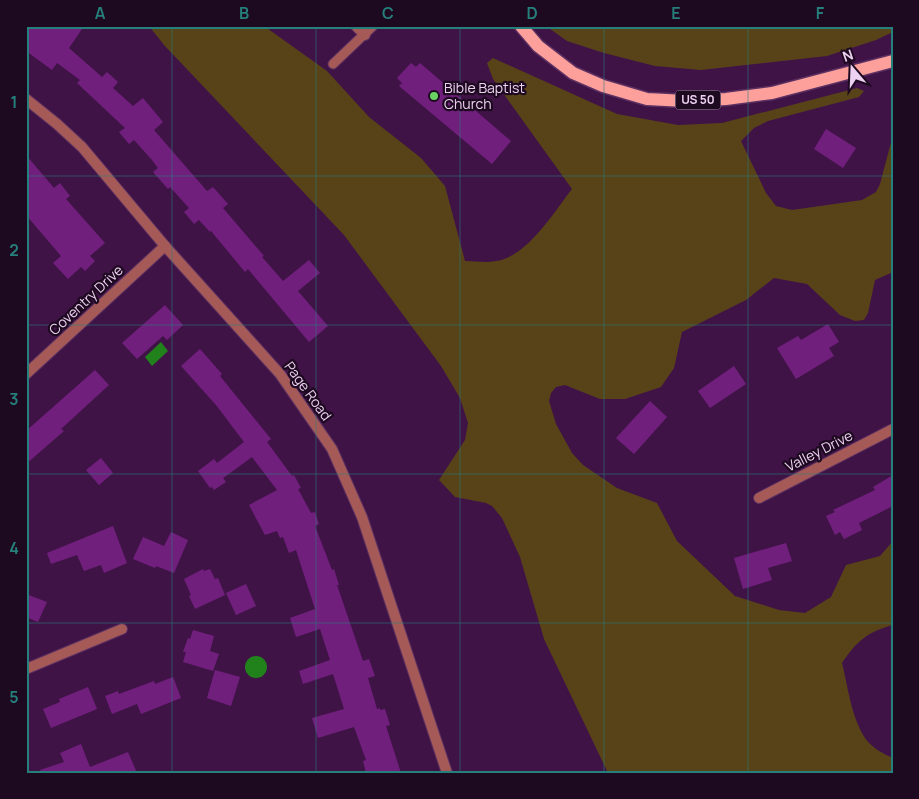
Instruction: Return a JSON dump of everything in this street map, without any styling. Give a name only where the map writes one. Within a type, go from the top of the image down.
[{"type":"main road","name":"US 50","points":[[520,26],[538,46],[573,73],[603,86],[647,99],[685,101],[726,99],[772,93],[893,61]]},
{"type":"street","points":[[356,26],[364,35]]},
{"type":"street","name":"Page Road","points":[[26,99],[58,124],[82,147],[165,246],[280,374],[332,450],[362,517],[447,773]]},
{"type":"street","name":"Coventry Drive","points":[[26,374],[165,246]]},
{"type":"street","name":"Valley Drive","points":[[759,498],[893,429]]},
{"type":"street","points":[[26,669],[122,629]]},
{"type":"lane","points":[[333,64],[374,26]]},
{"type":"shaded area","points":[[149,26],[264,26],[327,71],[369,117],[421,158],[445,186],[465,261],[496,261],[507,258],[518,251],[539,232],[572,189],[493,79],[487,63],[493,58],[617,114],[678,125],[722,123],[857,88],[864,91],[859,97],[768,121],[754,128],[741,141],[766,193],[776,206],[792,210],[862,200],[876,192],[880,184],[893,135],[893,272],[875,280],[868,313],[864,320],[855,321],[840,315],[807,284],[774,278],[746,300],[682,332],[674,368],[661,387],[625,399],[600,399],[565,385],[556,387],[551,393],[549,401],[556,424],[572,453],[583,465],[617,488],[657,503],[677,541],[735,596],[779,610],[805,613],[831,597],[846,565],[880,556],[893,541],[893,625],[863,638],[842,663],[853,711],[860,729],[870,744],[893,758],[893,773],[608,773],[544,639],[520,557],[502,518],[492,506],[486,503],[455,497],[439,480],[465,440],[468,423],[460,398],[441,366],[344,235],[164,45]]},
{"type":"shaded area","points":[[546,26],[893,26],[893,32],[876,40],[827,56],[701,70],[655,66],[604,53],[567,41]]},
{"type":"shaded area","points":[[161,342],[168,351],[152,366],[145,357]]},
{"type":"shaded area","points":[[256,656],[266,663],[267,667],[260,677],[256,678],[246,671],[245,667],[252,657]]},
{"type":"building","points":[[26,26],[84,26],[69,48],[102,77],[107,72],[118,82],[113,88],[133,106],[143,98],[163,122],[154,130],[207,191],[213,187],[228,204],[223,208],[283,281],[309,260],[320,273],[298,291],[328,326],[309,342],[248,269],[245,272],[211,231],[199,220],[194,224],[184,212],[189,208],[153,172],[158,168],[152,160],[134,140],[129,144],[119,132],[125,128],[77,83],[80,80],[57,63],[52,70],[26,51]]},
{"type":"building","points":[[411,63],[416,67],[420,63],[511,141],[492,164],[399,86],[402,83],[397,78]]},
{"type":"building","points":[[826,129],[856,148],[843,168],[814,149]]},
{"type":"building","points":[[26,155],[54,188],[60,183],[70,196],[66,199],[105,243],[90,256],[95,261],[85,271],[81,267],[68,279],[53,263],[61,256],[26,215]]},
{"type":"building","points":[[165,305],[183,325],[167,340],[163,336],[137,359],[122,343]]},
{"type":"building","points":[[828,324],[839,342],[829,348],[834,356],[796,379],[777,348],[798,336],[801,340]]},
{"type":"building","points":[[200,349],[222,374],[220,376],[271,439],[267,442],[292,476],[294,475],[301,488],[298,489],[311,513],[315,512],[319,524],[315,526],[332,570],[334,569],[339,585],[337,585],[363,661],[369,659],[375,676],[368,678],[377,709],[385,709],[390,725],[386,726],[401,773],[366,773],[363,761],[366,760],[354,727],[318,738],[312,718],[344,709],[333,674],[303,684],[299,671],[330,660],[320,629],[296,637],[290,618],[315,609],[296,550],[289,553],[283,537],[280,538],[277,531],[265,535],[249,505],[277,490],[252,457],[223,478],[226,482],[214,490],[212,487],[210,488],[198,471],[214,459],[217,463],[244,442],[216,405],[181,366]]},
{"type":"building","points":[[734,366],[746,384],[710,408],[698,391]]},
{"type":"building","points":[[95,370],[109,385],[61,429],[64,431],[26,464],[26,431]]},
{"type":"building","points":[[650,401],[667,417],[634,454],[616,438]]},
{"type":"building","points":[[101,458],[113,473],[99,485],[86,470]]},
{"type":"building","points":[[893,475],[893,506],[859,523],[862,530],[844,539],[840,532],[835,535],[826,516],[835,512],[833,510],[875,490],[873,487]]},
{"type":"building","points":[[113,526],[127,563],[104,573],[101,565],[84,571],[77,555],[51,564],[47,553]]},
{"type":"building","points":[[171,532],[188,540],[174,573],[133,559],[143,537],[164,546]]},
{"type":"building","points":[[786,543],[792,561],[768,568],[772,580],[743,589],[734,558]]},
{"type":"building","points":[[203,569],[204,571],[210,569],[215,579],[218,578],[225,595],[195,609],[184,579]]},
{"type":"building","points":[[246,584],[256,606],[236,615],[226,593]]},
{"type":"building","points":[[26,594],[47,602],[38,622],[26,617]]},
{"type":"building","points":[[193,630],[214,636],[210,651],[219,654],[213,671],[183,662],[186,652],[183,652]]},
{"type":"building","points":[[215,670],[240,677],[231,706],[207,698]]},
{"type":"building","points":[[173,677],[181,698],[141,714],[137,704],[112,714],[105,696],[118,691],[119,694],[154,681],[155,684]]},
{"type":"building","points":[[88,687],[97,709],[51,728],[43,709],[60,702],[59,699]]},
{"type":"building","points":[[81,744],[90,767],[128,752],[137,773],[41,773],[40,770],[64,762],[60,753]]},
{"type":"place","name":"Bible Baptist Church","points":[[434,96]]}]
